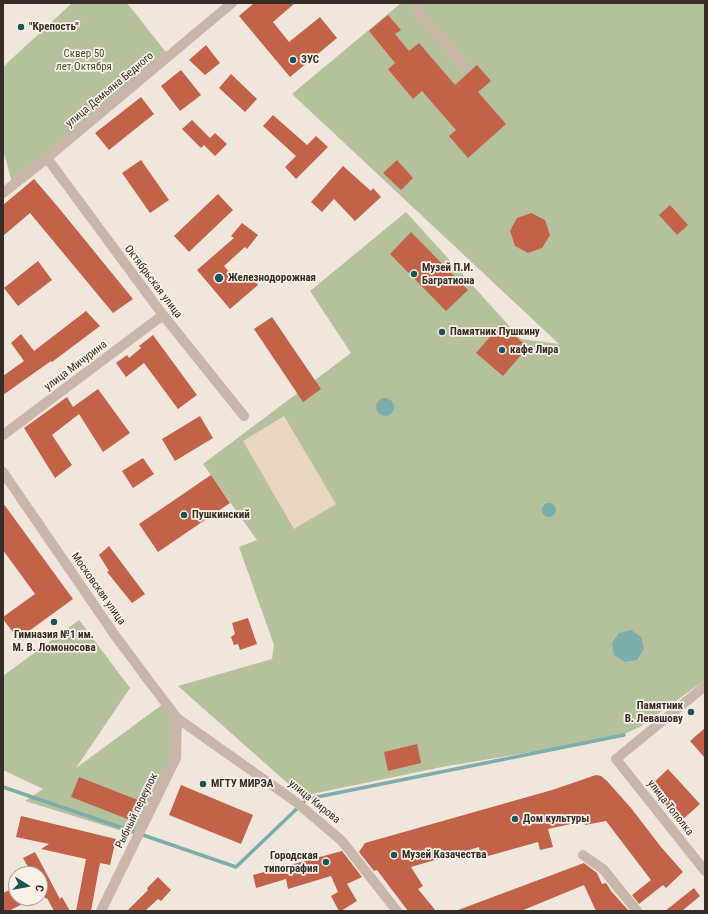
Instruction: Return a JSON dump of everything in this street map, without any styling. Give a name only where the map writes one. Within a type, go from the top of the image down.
[{"type":"street","name":"улица Демьяна Бедного","points":[[3,193],[232,3]]},
{"type":"street","points":[[416,3],[420,15],[464,66]]},
{"type":"street","name":"Октябрьская улица","points":[[47,158],[162,316],[244,416]]},
{"type":"street","name":"улица Мичурина","points":[[3,435],[162,316]]},
{"type":"street","name":"Московская улица","points":[[3,472],[114,634],[177,718]]},
{"type":"street","name":"улица Тополка","points":[[705,686],[616,759],[705,871]]},
{"type":"street","name":"Рыбный переулок","points":[[101,911],[176,758],[177,718]]},
{"type":"street","name":"улица Кирова","points":[[177,718],[296,802],[342,841],[397,911]]},
{"type":"street","points":[[582,855],[603,869],[638,911]]},
{"type":"green space","name":"Сквер 50 лет Октября","points":[[72,3],[127,3],[169,56],[13,186],[3,150],[3,67]]},
{"type":"green space","points":[[401,3],[705,3],[705,680],[640,727],[615,738],[442,767],[302,796],[178,686],[272,659],[274,645],[239,547],[257,540],[203,464],[351,353],[310,291],[406,212],[521,339],[559,344],[292,94]]},
{"type":"green space","points":[[79,620],[130,688],[76,768],[163,704],[174,720],[174,757],[138,836],[25,801],[43,789],[3,770],[3,676]]},
{"type":"shaded area","points":[[284,416],[336,504],[294,529],[243,441]]},
{"type":"water","points":[[385,398],[391,401],[394,407],[391,413],[385,416],[379,413],[376,407],[379,401]]},
{"type":"water","points":[[549,503],[554,505],[556,510],[554,515],[549,517],[544,515],[542,510],[544,505]]},
{"type":"water","points":[[631,630],[641,637],[644,649],[637,660],[625,662],[614,655],[612,643],[619,633]]},
{"type":"building","name":"ЗУС","points":[[254,3],[295,3],[273,22],[289,42],[320,17],[337,38],[290,77],[239,16]]},
{"type":"building","points":[[388,15],[401,30],[395,34],[409,51],[419,43],[455,85],[477,65],[491,81],[478,92],[506,124],[468,158],[449,136],[456,130],[422,91],[413,99],[388,69],[395,63],[369,31]]},
{"type":"building","points":[[206,45],[220,63],[205,75],[189,60]]},
{"type":"building","points":[[181,70],[201,95],[180,111],[161,86]]},
{"type":"building","points":[[231,74],[257,99],[245,112],[219,88]]},
{"type":"building","points":[[141,97],[154,114],[109,150],[95,133]]},
{"type":"building","points":[[273,115],[307,145],[316,136],[328,147],[296,179],[285,167],[296,156],[263,126]]},
{"type":"building","points":[[192,120],[210,138],[215,133],[227,144],[215,156],[204,145],[201,148],[182,129]]},
{"type":"building","points":[[141,160],[169,200],[150,213],[122,173]]},
{"type":"building","points":[[397,160],[413,178],[401,190],[383,173]]},
{"type":"building","points":[[343,166],[371,191],[373,188],[381,197],[355,221],[334,199],[322,212],[311,202]]},
{"type":"building","points":[[34,179],[133,299],[113,313],[30,213],[3,236],[3,205]]},
{"type":"building","points":[[218,194],[233,210],[189,252],[174,236]]},
{"type":"building","points":[[670,205],[688,225],[677,235],[659,215]]},
{"type":"building","points":[[531,213],[545,220],[550,235],[542,248],[528,253],[515,246],[510,231],[517,218]]},
{"type":"building","name":"Железнодорожная","points":[[242,223],[258,235],[247,249],[245,247],[224,266],[238,282],[248,273],[258,285],[230,309],[197,270],[234,238],[231,236]]},
{"type":"building","points":[[411,232],[468,290],[446,311],[390,254]]},
{"type":"building","points":[[38,261],[52,280],[18,306],[4,288]]},
{"type":"building","points":[[86,311],[100,326],[52,362],[51,361],[3,395],[3,376],[24,361],[11,343],[21,334],[34,351]]},
{"type":"building","points":[[272,317],[321,389],[303,402],[254,329]]},
{"type":"building","name":"кафе Лира","points":[[501,324],[528,347],[503,376],[476,353]]},
{"type":"building","points":[[153,335],[197,395],[178,409],[144,363],[126,377],[116,363],[127,355],[129,358],[141,348],[139,346]]},
{"type":"building","points":[[98,389],[130,433],[103,452],[79,414],[52,435],[72,465],[55,478],[24,428],[67,397],[73,407]]},
{"type":"building","points":[[200,416],[213,438],[175,461],[162,439]]},
{"type":"building","points":[[143,458],[154,474],[133,488],[122,471]]},
{"type":"building","points":[[211,475],[230,503],[158,552],[139,524]]},
{"type":"building","points":[[3,503],[73,599],[18,639],[3,617],[35,594],[3,550]]},
{"type":"building","points":[[109,546],[145,594],[132,603],[107,572],[109,571],[99,555]]},
{"type":"building","points":[[248,618],[257,644],[240,650],[238,644],[234,645],[231,637],[235,634],[232,623]]},
{"type":"building","points":[[705,728],[705,758],[690,741]]},
{"type":"building","points":[[417,744],[421,763],[388,771],[384,752]]},
{"type":"building","points":[[668,769],[700,804],[681,821],[649,787]]},
{"type":"building","points":[[596,775],[601,776],[607,781],[683,872],[666,888],[663,885],[639,904],[632,895],[651,880],[606,821],[585,825],[584,821],[548,829],[553,847],[540,850],[538,842],[481,858],[479,847],[411,867],[423,886],[418,889],[436,911],[408,911],[377,870],[374,871],[359,852],[365,843],[552,790]]},
{"type":"building","points":[[79,777],[138,800],[130,820],[71,797]]},
{"type":"building","points":[[181,785],[253,815],[241,844],[169,815]]},
{"type":"building","points":[[21,816],[116,839],[110,865],[100,863],[91,911],[76,911],[86,859],[41,849],[49,844],[16,837]]},
{"type":"building","name":"Городская типография","points":[[342,851],[362,877],[347,884],[357,901],[341,911],[339,911],[331,896],[338,892],[331,876],[288,889],[286,879],[256,888],[253,875]]},
{"type":"building","points":[[35,852],[42,866],[28,866],[23,858]]},
{"type":"building","points":[[584,863],[597,873],[602,884],[606,883],[611,891],[629,911],[596,911],[584,885],[521,911],[458,911],[458,910]]},
{"type":"building","points":[[48,876],[60,899],[62,897],[70,911],[54,911],[48,900]]},
{"type":"building","points":[[158,877],[171,890],[161,901],[158,899],[145,911],[127,911],[148,890],[147,888]]},
{"type":"building","points":[[694,888],[700,896],[682,911],[665,911]]},
{"type":"building","points":[[8,891],[8,906],[19,906],[9,911],[3,911],[3,893]]},
{"type":"waterway","points":[[3,787],[236,867],[307,799],[624,735]]},
{"type":"place","name":"\"Крепость\"","points":[[21,27]]},
{"type":"place","name":"ЗУС","points":[[293,60]]},
{"type":"place","name":"Музей П.И. Багратиона","points":[[414,274]]},
{"type":"place","name":"Железнодорожная","points":[[219,278]]},
{"type":"place","name":"Памятник Пушкину","points":[[442,332]]},
{"type":"place","name":"кафе Лира","points":[[502,350]]},
{"type":"place","name":"Пушкинский","points":[[184,515]]},
{"type":"place","name":"Гимназия №1 им. М. В. Ломоносова","points":[[54,622]]},
{"type":"place","name":"Памятник В. Левашову","points":[[691,712]]},
{"type":"place","name":"МГТУ МИРЭА","points":[[203,784]]},
{"type":"place","name":"Дом культуры","points":[[515,819]]},
{"type":"place","name":"Музей Казачества","points":[[394,855]]},
{"type":"place","name":"Городская типография","points":[[326,862]]}]
